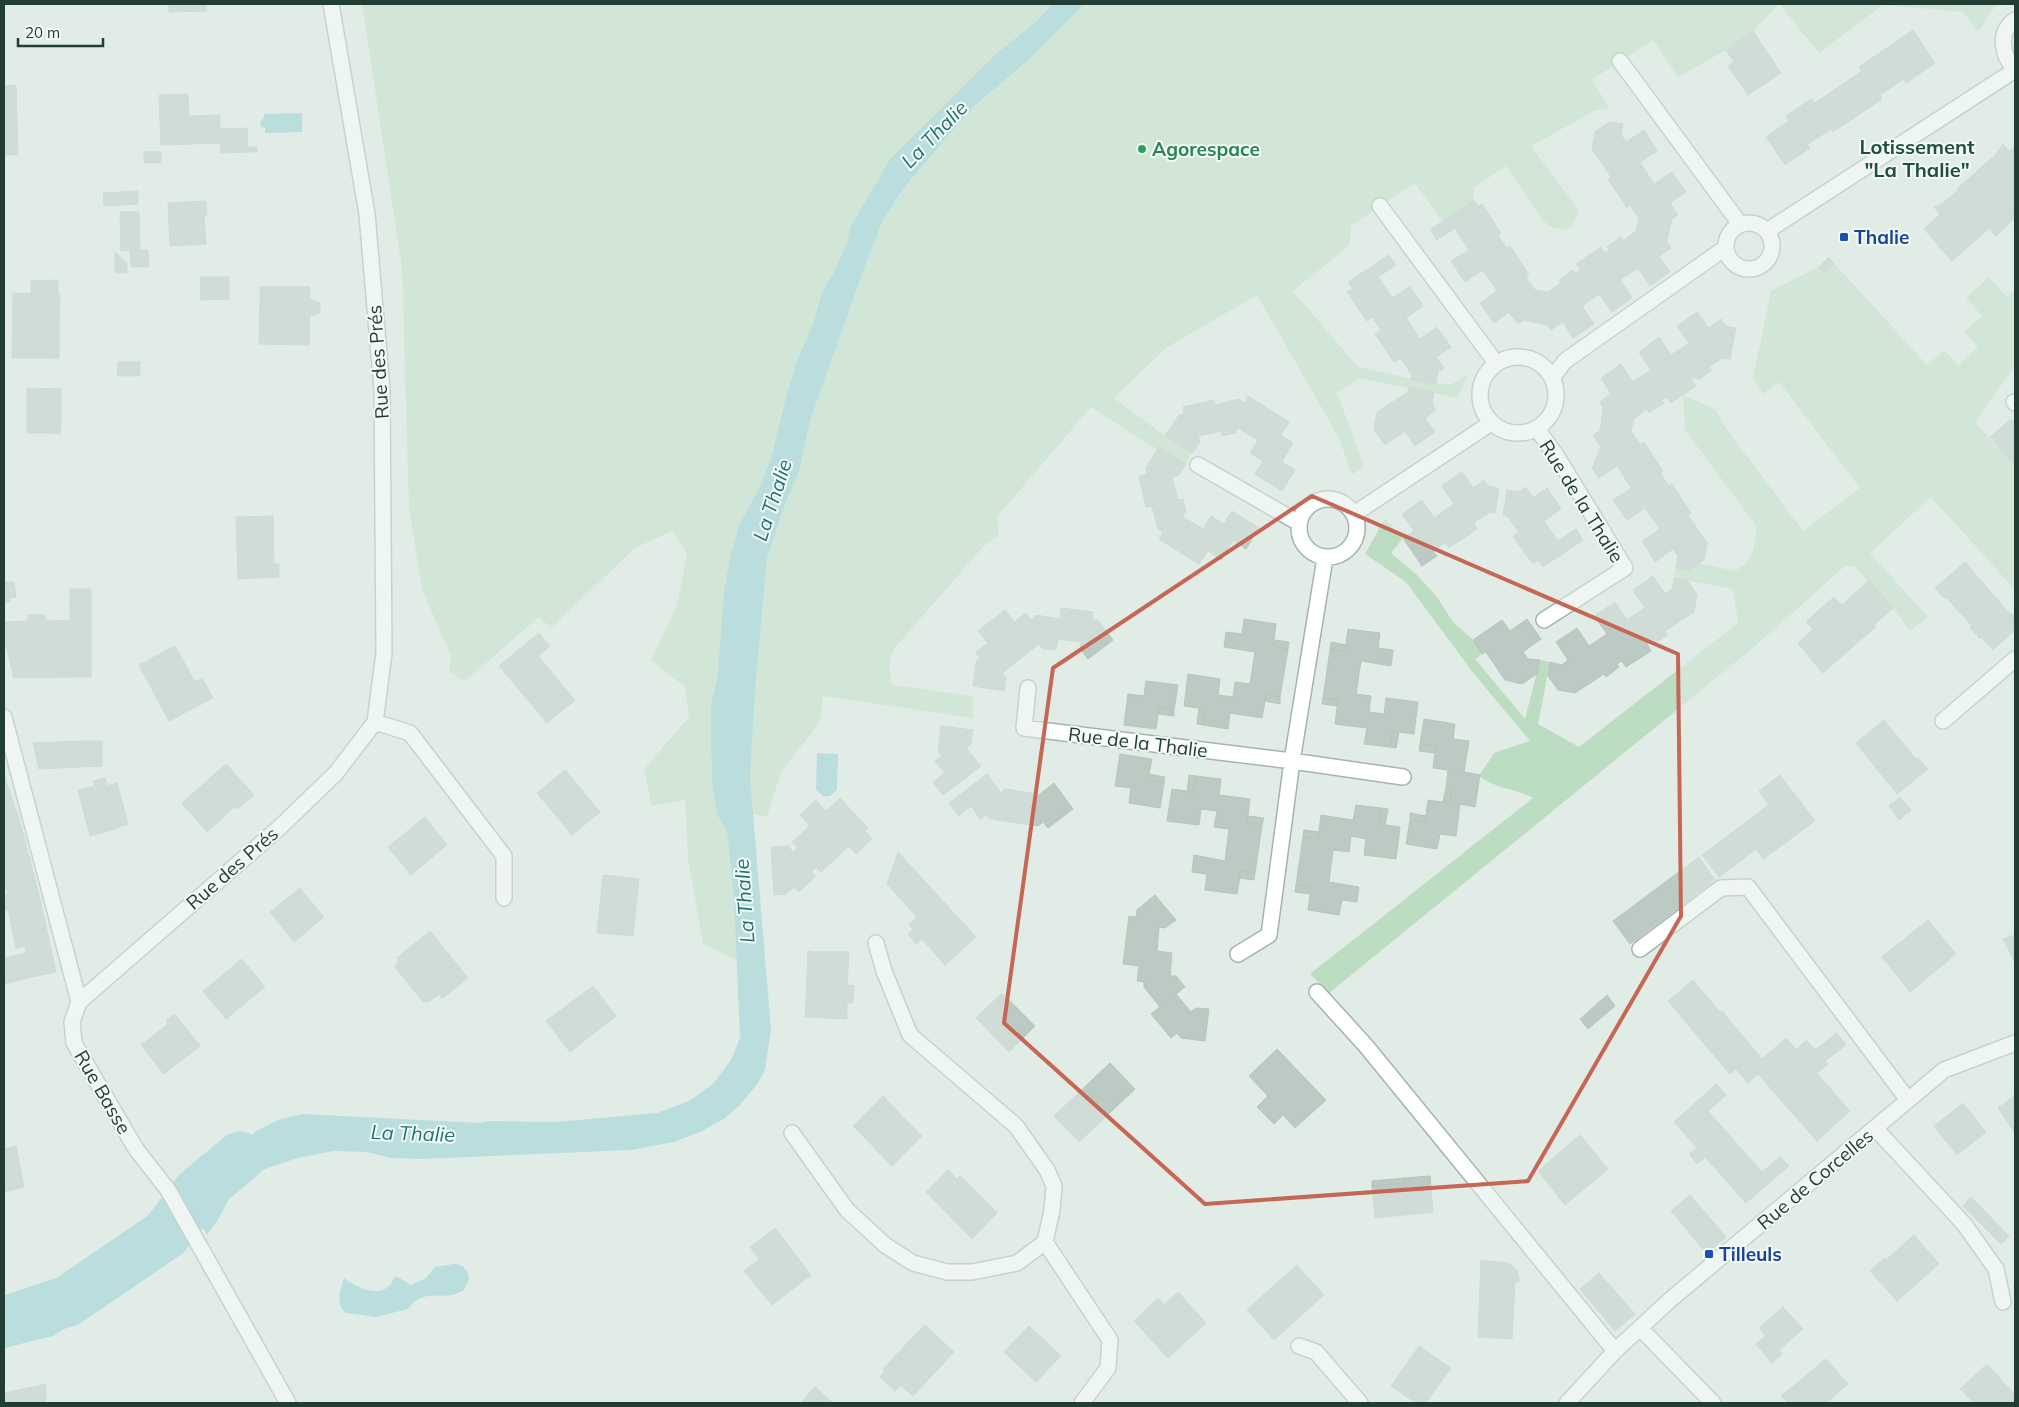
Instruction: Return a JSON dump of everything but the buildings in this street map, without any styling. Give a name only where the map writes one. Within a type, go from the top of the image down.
[{"type":"street","name":"Rue des Prés","points":[[79,1002],[279,828],[336,773],[374,722],[384,653],[382,390],[367,214],[331,4]]},
{"type":"street","points":[[1766,231],[2015,70],[2008,62],[2004,52],[2003,41],[2005,31],[2015,20]]},
{"type":"street","points":[[1620,61],[1740,224]]},
{"type":"street","points":[[1380,206],[1496,363]]},
{"type":"street","points":[[1756,223],[1766,231],[1772,246],[1770,254],[1760,266],[1744,268],[1735,264],[1729,258],[1726,240],[1730,232],[1740,224],[1756,223]]},
{"type":"street","points":[[1354,514],[1491,423],[1479,402],[1479,388],[1486,373],[1496,363],[1506,358],[1520,356],[1533,360],[1544,367],[1552,378],[1565,361],[1726,248]]},
{"type":"street","name":"Rue de la Thalie","points":[[1491,423],[1511,433],[1525,433],[1537,429],[1547,420],[1554,409],[1556,396],[1552,378]]},
{"type":"street","name":"Rue de la Thalie","points":[[1537,429],[1556,455],[1625,568],[1544,620]]},
{"type":"street","points":[[1198,465],[1299,523]]},
{"type":"street","points":[[1326,499],[1336,500],[1347,506],[1354,514],[1357,526],[1356,536],[1350,548],[1336,557],[1326,558],[1309,550],[1302,542],[1299,534],[1299,523],[1303,512],[1314,502],[1326,499]]},
{"type":"street","points":[[1238,954],[1269,935],[1292,761],[1326,558]]},
{"type":"street","points":[[1943,721],[2015,659]]},
{"type":"street","name":"Rue de la Thalie","points":[[1028,688],[1024,728],[1292,761],[1403,777]]},
{"type":"street","points":[[4,717],[79,1002]]},
{"type":"street","points":[[374,722],[410,732],[504,856],[504,898]]},
{"type":"street","points":[[1640,949],[1722,888],[1748,887],[1908,1100]]},
{"type":"street","points":[[792,1133],[847,1210],[885,1245],[913,1264],[947,1272],[972,1272],[1017,1263],[1045,1242],[1052,1210],[1054,1186],[1047,1170],[1016,1126],[910,1035],[884,971],[876,943]]},
{"type":"street","points":[[1317,992],[1366,1046],[1615,1351]]},
{"type":"street","name":"Rue Basse","points":[[79,1002],[72,1022],[74,1043],[136,1148],[168,1190],[288,1403]]},
{"type":"street","name":"Rue de Corcelles","points":[[1567,1403],[1615,1351],[1640,1328],[1944,1070],[2015,1043]]},
{"type":"street","points":[[1875,1128],[1964,1224],[1996,1269],[2003,1302]]},
{"type":"street","points":[[1045,1242],[1110,1340],[1108,1368],[1082,1403]]},
{"type":"street","points":[[1640,1328],[1713,1403]]},
{"type":"street","points":[[1299,1346],[1316,1352],[1360,1403]]},
{"type":"highlighted area","points":[[1312,496],[1678,654],[1681,916],[1528,1181],[1205,1204],[1004,1023],[1053,668]]},
{"type":"green space","points":[[362,4],[1052,4],[1036,22],[998,52],[890,159],[850,226],[847,243],[833,274],[822,291],[815,318],[796,364],[771,458],[760,487],[740,523],[731,552],[724,590],[717,681],[711,703],[712,785],[717,814],[727,832],[734,899],[737,960],[703,944],[688,859],[685,800],[652,806],[644,769],[689,717],[685,687],[651,660],[677,606],[687,554],[672,531],[635,548],[551,628],[539,617],[464,682],[449,671],[451,656],[422,589],[409,508],[402,268]]},
{"type":"green space","points":[[1084,4],[1779,4],[1753,31],[1726,50],[1678,77],[1653,40],[1592,80],[1610,109],[1596,110],[1531,146],[1579,210],[1573,225],[1566,230],[1553,228],[1543,221],[1506,166],[1473,188],[1474,200],[1442,221],[1415,183],[1351,226],[1350,245],[1293,291],[1358,367],[1436,384],[1452,384],[1468,374],[1458,398],[1359,378],[1337,393],[1364,466],[1352,475],[1339,438],[1257,295],[1166,348],[1114,398],[1165,436],[1192,453],[1186,464],[1159,447],[1157,450],[1091,407],[997,517],[999,535],[983,547],[893,650],[889,665],[892,685],[973,696],[973,718],[823,696],[820,722],[781,772],[767,817],[752,813],[750,777],[755,692],[767,560],[785,504],[799,472],[810,421],[883,220],[903,189],[972,108],[1027,61]]},
{"type":"green space","points":[[1779,4],[2001,4],[1994,8],[1978,32],[1963,12],[1883,5],[1819,53]]},
{"type":"green space","points":[[1834,263],[1927,365],[1944,350],[1958,365],[1978,347],[1964,332],[1982,316],[1966,298],[1989,277],[2007,297],[2015,290],[2015,366],[1975,422],[2015,466],[2015,590],[1931,497],[1870,553],[1928,617],[1910,631],[1893,608],[1854,566],[1845,566],[1753,648],[1329,993],[1310,974],[1533,798],[1492,784],[1479,776],[1494,753],[1530,741],[1474,674],[1406,582],[1365,554],[1385,518],[1403,538],[1391,553],[1418,576],[1437,597],[1453,622],[1473,640],[1482,654],[1475,659],[1525,719],[1540,660],[1550,662],[1538,724],[1579,747],[1738,623],[1733,589],[1674,578],[1676,568],[1689,570],[1699,563],[1735,571],[1750,558],[1757,527],[1685,430],[1683,395],[1716,410],[1723,424],[1803,531],[1860,488],[1779,382],[1763,394],[1753,378],[1771,291],[1819,267],[1825,272]]},
{"type":"water","points":[[1052,4],[1084,4],[1027,61],[972,108],[903,189],[883,220],[810,421],[799,472],[785,504],[767,559],[755,692],[750,777],[771,1029],[765,1070],[758,1083],[740,1105],[724,1119],[700,1132],[674,1142],[631,1150],[421,1159],[391,1158],[367,1152],[333,1151],[298,1158],[247,1177],[233,1191],[219,1218],[207,1235],[183,1194],[221,1165],[256,1131],[278,1120],[302,1114],[480,1123],[489,1121],[555,1122],[657,1113],[689,1101],[713,1084],[731,1060],[740,1038],[734,899],[727,832],[717,814],[712,785],[711,703],[717,681],[724,590],[731,552],[740,523],[760,487],[771,458],[796,364],[815,318],[822,291],[833,274],[847,243],[850,227],[890,159],[998,52],[1036,22]]},
{"type":"water","points":[[302,113],[302,132],[265,133],[265,128],[261,126],[260,122],[264,118],[264,114]]},
{"type":"water","points":[[817,753],[838,754],[837,790],[830,796],[823,796],[816,789]]},
{"type":"water","points":[[164,1205],[187,1245],[53,1336],[4,1348],[4,1304],[42,1292],[98,1258]]},
{"type":"water","points":[[453,1264],[464,1268],[469,1279],[464,1290],[456,1294],[427,1296],[414,1302],[408,1309],[376,1317],[346,1313],[340,1305],[339,1297],[344,1278],[366,1290],[378,1291],[389,1286],[396,1276],[411,1285],[426,1278],[435,1267]]},
{"type":"waterway","name":"La Thalie","points":[[4,1322],[68,1301],[166,1234],[198,1192],[240,1157]]},
{"type":"place","name":"Agorespace","points":[[1142,149]]},
{"type":"place","name":"Thalie","points":[[1844,237]]},
{"type":"place","name":"Tilleuls","points":[[1709,1254]]},
{"type":"district","name":"Lotissement \"La Thalie\"","points":[[1917,158]]}]
